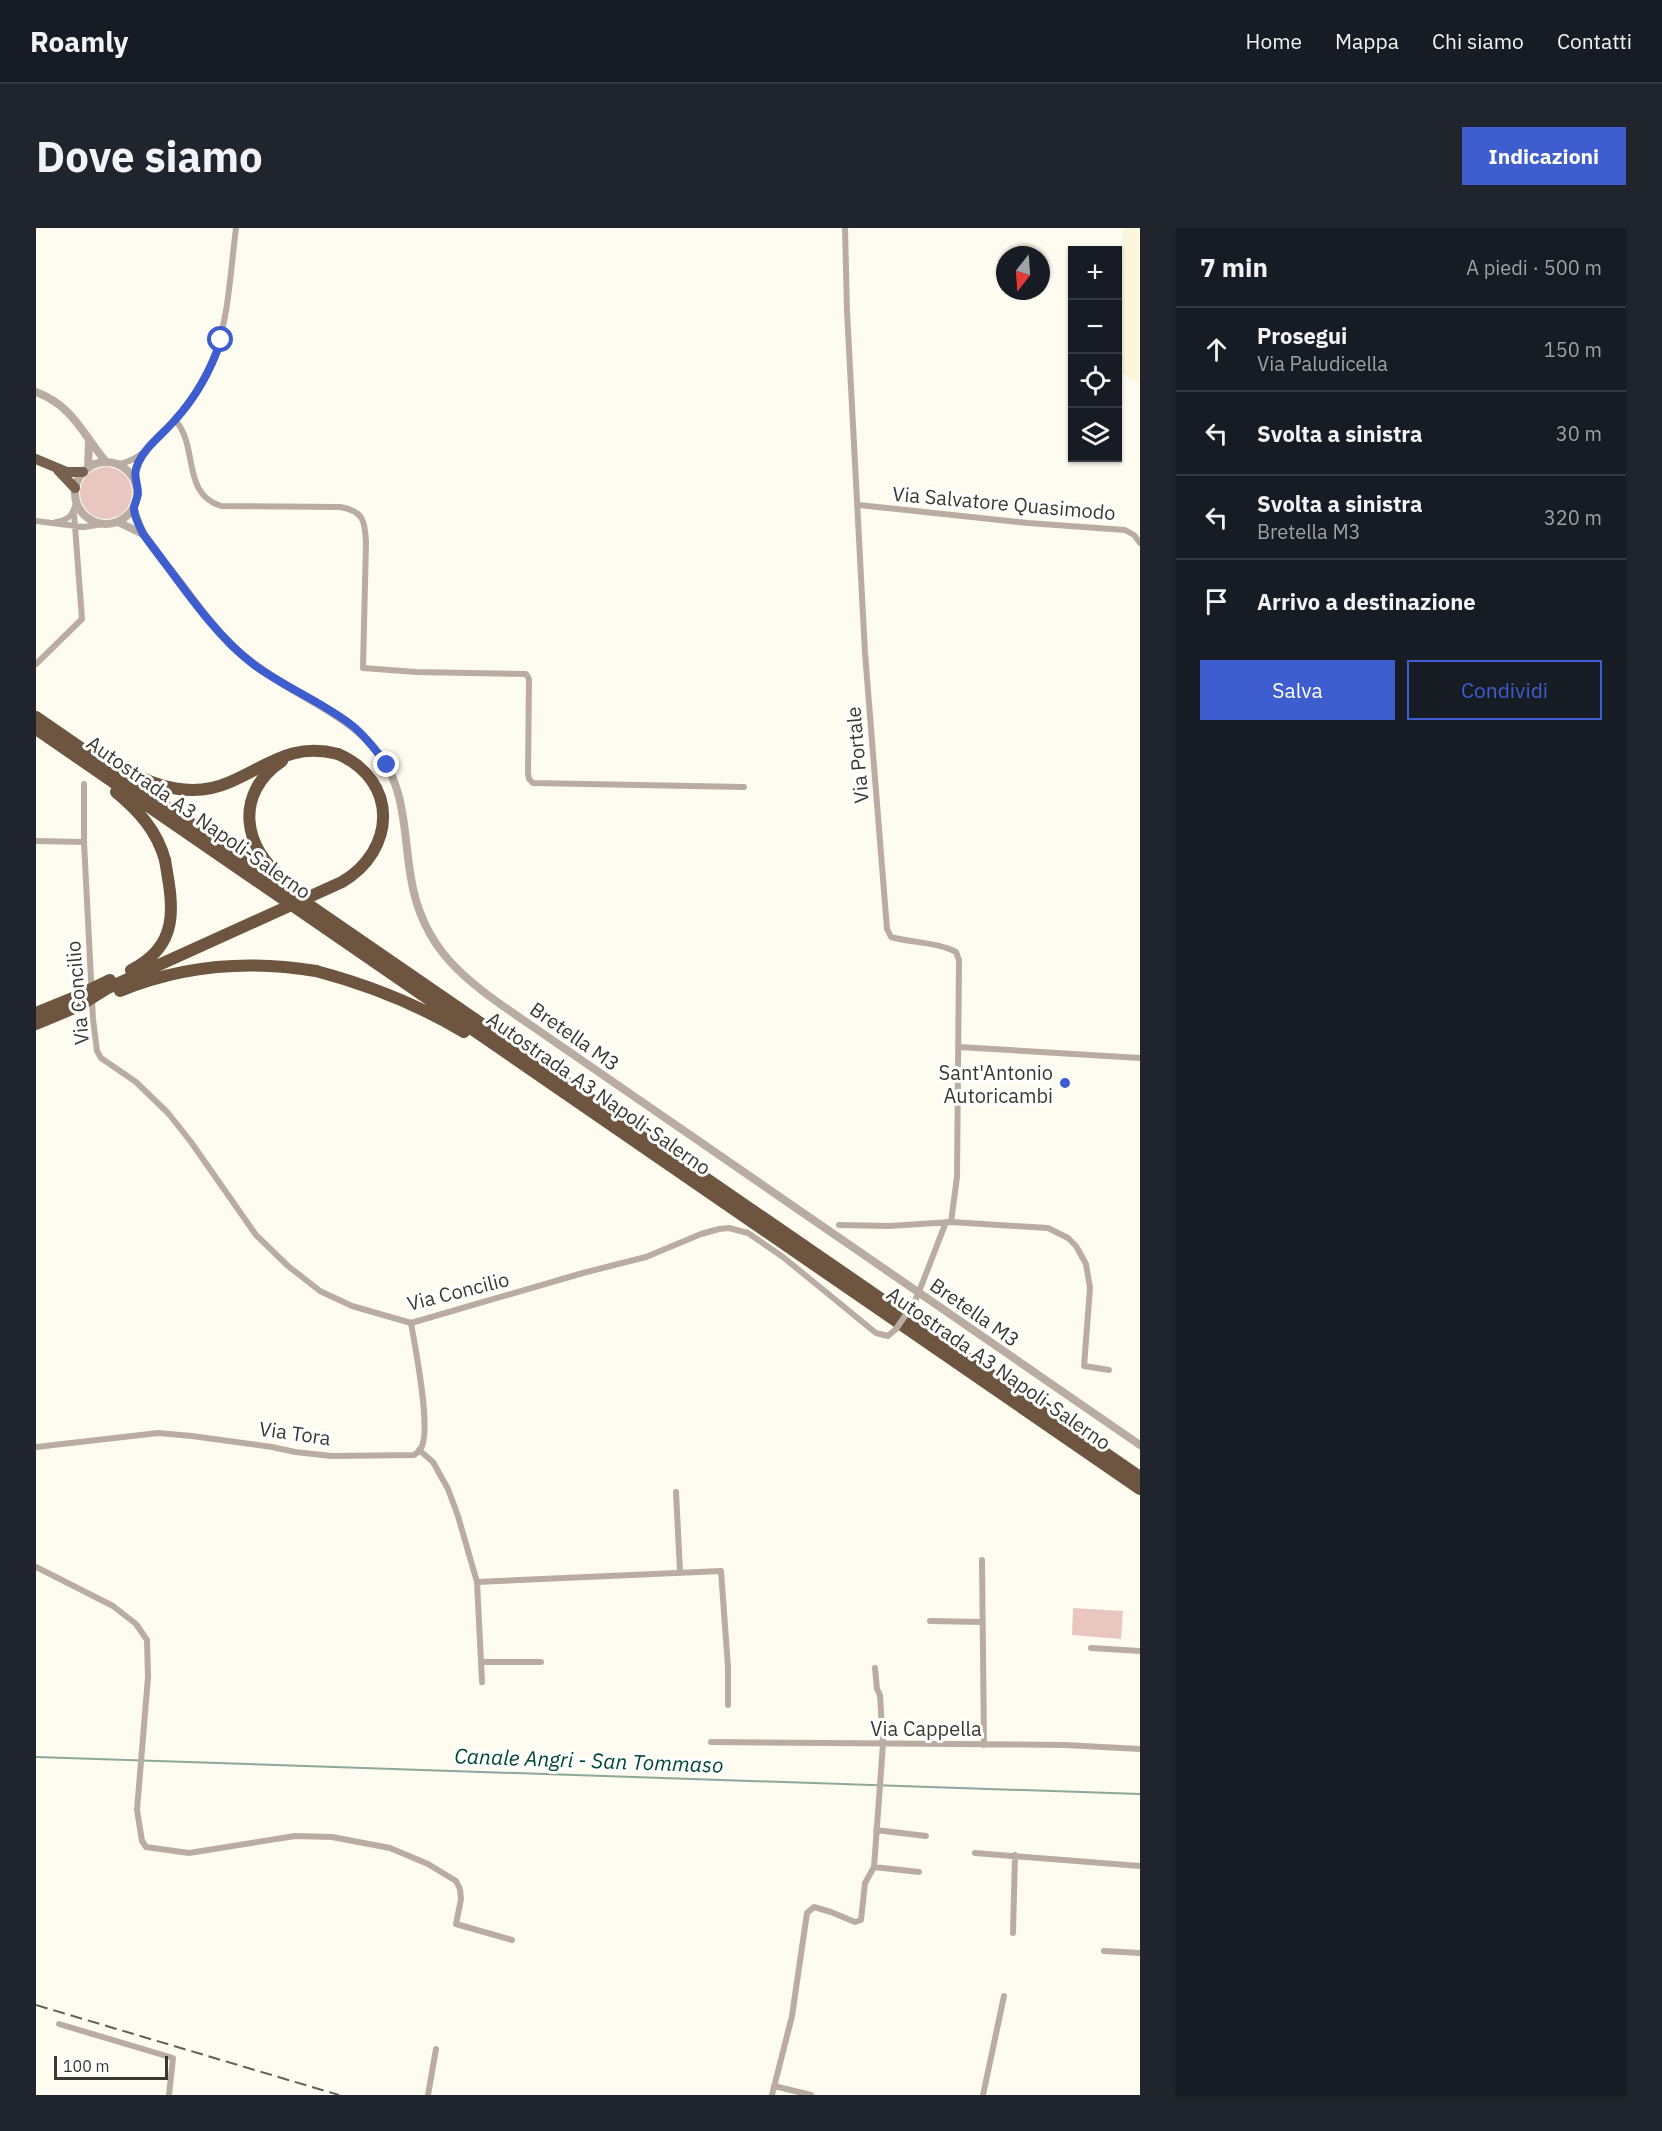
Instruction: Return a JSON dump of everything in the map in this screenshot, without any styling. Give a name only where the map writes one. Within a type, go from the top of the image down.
[{"type":"highway","points":[[36,459],[68,472],[86,470]]},
{"type":"highway","points":[[56,467],[75,488]]},
{"type":"highway","points":[[36,716],[86,743],[136,775],[174,789],[200,790],[229,783],[282,755],[309,750],[338,754],[360,767],[370,778],[382,804],[383,823],[379,842],[365,865],[342,882],[77,1002]]},
{"type":"highway","name":"Autostrada A3 Napoli-Salerno","points":[[36,716],[1140,1477]]},
{"type":"highway","points":[[36,730],[71,761],[138,811],[157,836],[165,860],[172,911],[169,930],[164,940],[142,964],[36,1024]]},
{"type":"highway","name":"Autostrada A3 Napoli-Salerno","points":[[36,730],[1140,1489]]},
{"type":"highway","points":[[296,753],[273,767],[254,794],[249,818],[253,841],[267,863],[279,875],[319,903],[373,949]]},
{"type":"highway","points":[[36,1013],[152,979],[204,968],[254,964],[316,971],[378,990],[427,1012],[463,1031],[514,1067],[583,1106]]},
{"type":"street","points":[[86,470],[106,462],[126,463],[142,454],[175,420],[203,382],[218,349],[227,309],[236,228]]},
{"type":"street","name":"Via Portale","points":[[845,228],[847,311],[865,653],[887,929],[891,937],[956,952],[959,960],[957,1177],[949,1222]]},
{"type":"street","points":[[36,392],[58,402],[68,411],[106,462]]},
{"type":"street","points":[[175,420],[185,434],[196,487],[205,499],[212,503],[221,506],[340,507],[356,511],[362,518],[366,542],[363,668],[416,672],[526,674],[529,679],[528,773],[533,783],[744,786]]},
{"type":"street","points":[[36,664],[82,619],[78,542],[74,513],[75,488],[86,470],[89,441]]},
{"type":"street","points":[[134,479],[142,454]]},
{"type":"street","points":[[36,522],[93,527],[124,519],[134,508],[138,494],[134,479],[118,464]]},
{"type":"street","points":[[76,503],[84,515],[103,525]]},
{"type":"street","name":"Via Salvatore Quasimodo","points":[[859,506],[1125,530],[1134,535],[1140,543]]},
{"type":"street","name":"Bretella M3","points":[[134,508],[143,534],[216,629],[232,646],[275,679],[338,715],[354,727],[387,765],[400,796],[410,876],[420,914],[435,945],[459,973],[529,1024],[1140,1445]]},
{"type":"street","points":[[50,523],[66,520],[74,513]]},
{"type":"street","name":"Bretella M3","points":[[118,522],[143,534]]},
{"type":"street","points":[[78,542],[81,534],[93,527]]},
{"type":"street","name":"Via Concilio","points":[[84,784],[84,842],[93,1019],[101,1058],[136,1082],[168,1113],[256,1235],[288,1266],[320,1291],[335,1299],[411,1323],[646,1257],[701,1234],[729,1228],[748,1233],[783,1257],[876,1333],[888,1336],[896,1329],[915,1301],[949,1222]]},
{"type":"street","points":[[36,841],[84,842]]},
{"type":"street","points":[[959,1047],[1140,1058]]},
{"type":"street","points":[[839,1225],[889,1226],[949,1222],[1048,1228],[1068,1238],[1082,1254],[1090,1281],[1084,1366],[1109,1370]]},
{"type":"street","points":[[411,1323],[425,1428],[422,1448],[419,1450],[433,1462],[448,1489],[477,1582],[482,1682]]},
{"type":"street","name":"Via Tora","points":[[36,1447],[158,1433],[332,1456],[405,1456],[414,1455],[419,1450]]},
{"type":"street","points":[[676,1492],[680,1572]]},
{"type":"street","points":[[982,1560],[984,1744]]},
{"type":"street","points":[[36,1568],[113,1606],[136,1623],[147,1640],[148,1677],[137,1810],[142,1842],[146,1847],[189,1853],[296,1836],[350,1839],[390,1848],[428,1864],[456,1881],[460,1888],[461,1899],[456,1924],[512,1940]]},
{"type":"street","points":[[477,1582],[721,1571],[728,1705]]},
{"type":"street","points":[[930,1621],[982,1622]]},
{"type":"street","points":[[1091,1648],[1140,1651]]},
{"type":"street","points":[[481,1662],[541,1662]]},
{"type":"street","points":[[772,2095],[793,2007],[807,1913],[814,1907],[859,1922],[865,1883],[874,1867],[883,1744],[880,1695],[877,1689],[875,1668]]},
{"type":"street","name":"Via Cappella","points":[[711,1742],[1065,1745],[1140,1749]]},
{"type":"street","points":[[876,1830],[926,1836]]},
{"type":"street","points":[[975,1853],[1140,1866]]},
{"type":"street","points":[[1013,1933],[1014,1855]]},
{"type":"street","points":[[874,1867],[919,1872]]},
{"type":"street","points":[[1104,1951],[1140,1953]]},
{"type":"street","points":[[983,2095],[1004,1996]]},
{"type":"street","points":[[59,2024],[173,2058],[169,2095]]},
{"type":"street","points":[[428,2095],[436,2049]]},
{"type":"street","points":[[774,2086],[811,2095]]},
{"type":"shaded area","points":[[1123,228],[1140,228],[1140,383],[1122,374]]},
{"type":"shaded area","points":[[106,467],[120,471],[128,479],[132,493],[128,507],[120,515],[106,519],[92,515],[84,507],[80,493],[84,479],[92,471]]},
{"type":"shaded area","points":[[1073,1608],[1123,1611],[1121,1639],[1072,1635]]},
{"type":"waterway","name":"Canale Angri - San Tommaso","points":[[36,1757],[1140,1794]]},
{"type":"railway","points":[[36,2005],[339,2095]]},
{"type":"place","name":"Sant'Antonio Autoricambi","points":[[1065,1083]]},
{"type":"route","points":[[221,340],[203,382],[175,420],[142,454],[138,462],[134,479],[138,494],[134,508],[136,517],[143,534],[216,629],[232,646],[275,679],[338,715],[354,727],[387,765]]}]
